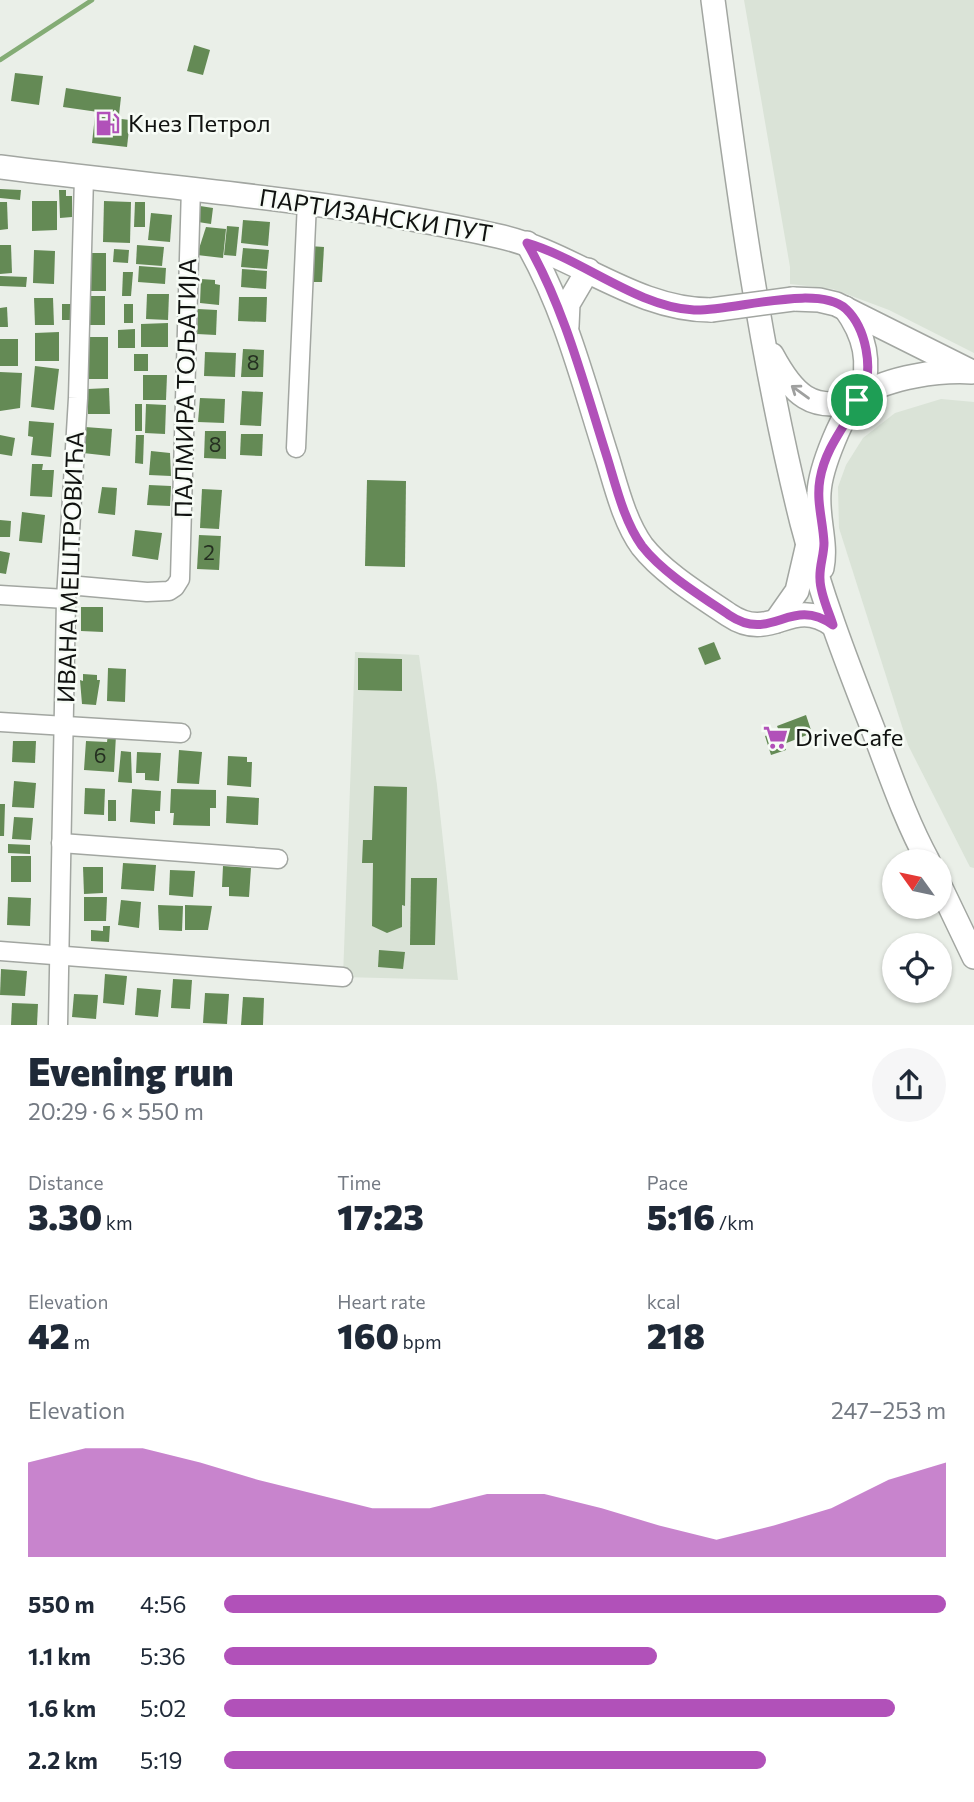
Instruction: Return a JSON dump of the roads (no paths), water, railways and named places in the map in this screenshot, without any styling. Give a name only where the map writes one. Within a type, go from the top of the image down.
[{"type":"main road","points":[[713,0],[740,211],[776,416],[808,543],[833,625],[892,782],[923,849]]},
{"type":"main road","name":"ПАРТИЗАНСКИ ПУТ","points":[[0,167],[307,202],[460,228],[527,243],[680,309],[711,310],[793,299],[819,300],[845,308],[973,373]]},
{"type":"main road","points":[[527,243],[545,274],[567,332],[621,500],[643,546],[669,570],[740,622],[758,627],[808,614],[820,616],[833,625]]},
{"type":"main road","points":[[567,332],[568,304],[588,270]]},
{"type":"main road","points":[[819,580],[824,542],[819,505],[820,479],[828,450],[859,398],[866,348],[859,328],[845,308]]},
{"type":"main road","points":[[765,343],[783,376],[799,394],[828,405],[859,398],[922,375],[973,373]]},
{"type":"main road","points":[[776,621],[797,591],[808,543]]},
{"type":"main road","points":[[952,911],[974,957]]},
{"type":"street","name":"ИВАНА МЕШТРОВИЋА","points":[[58,1025],[67,592],[78,398],[84,177]]},
{"type":"street","name":"ПАЛМИРА ТОЉАТИЈА","points":[[67,592],[148,592],[175,587],[180,579],[191,187]]},
{"type":"street","points":[[296,448],[307,202]]},
{"type":"street","points":[[0,595],[67,592]]},
{"type":"street","points":[[0,722],[181,733]]},
{"type":"street","points":[[61,843],[278,859]]},
{"type":"street","points":[[0,951],[343,977]]},
{"type":"waterway","points":[[0,60],[92,0]]},
{"type":"place","name":"Кнез Петрол","points":[[108,124]]},
{"type":"place","name":"DriveCafe","points":[[775,738]]}]
